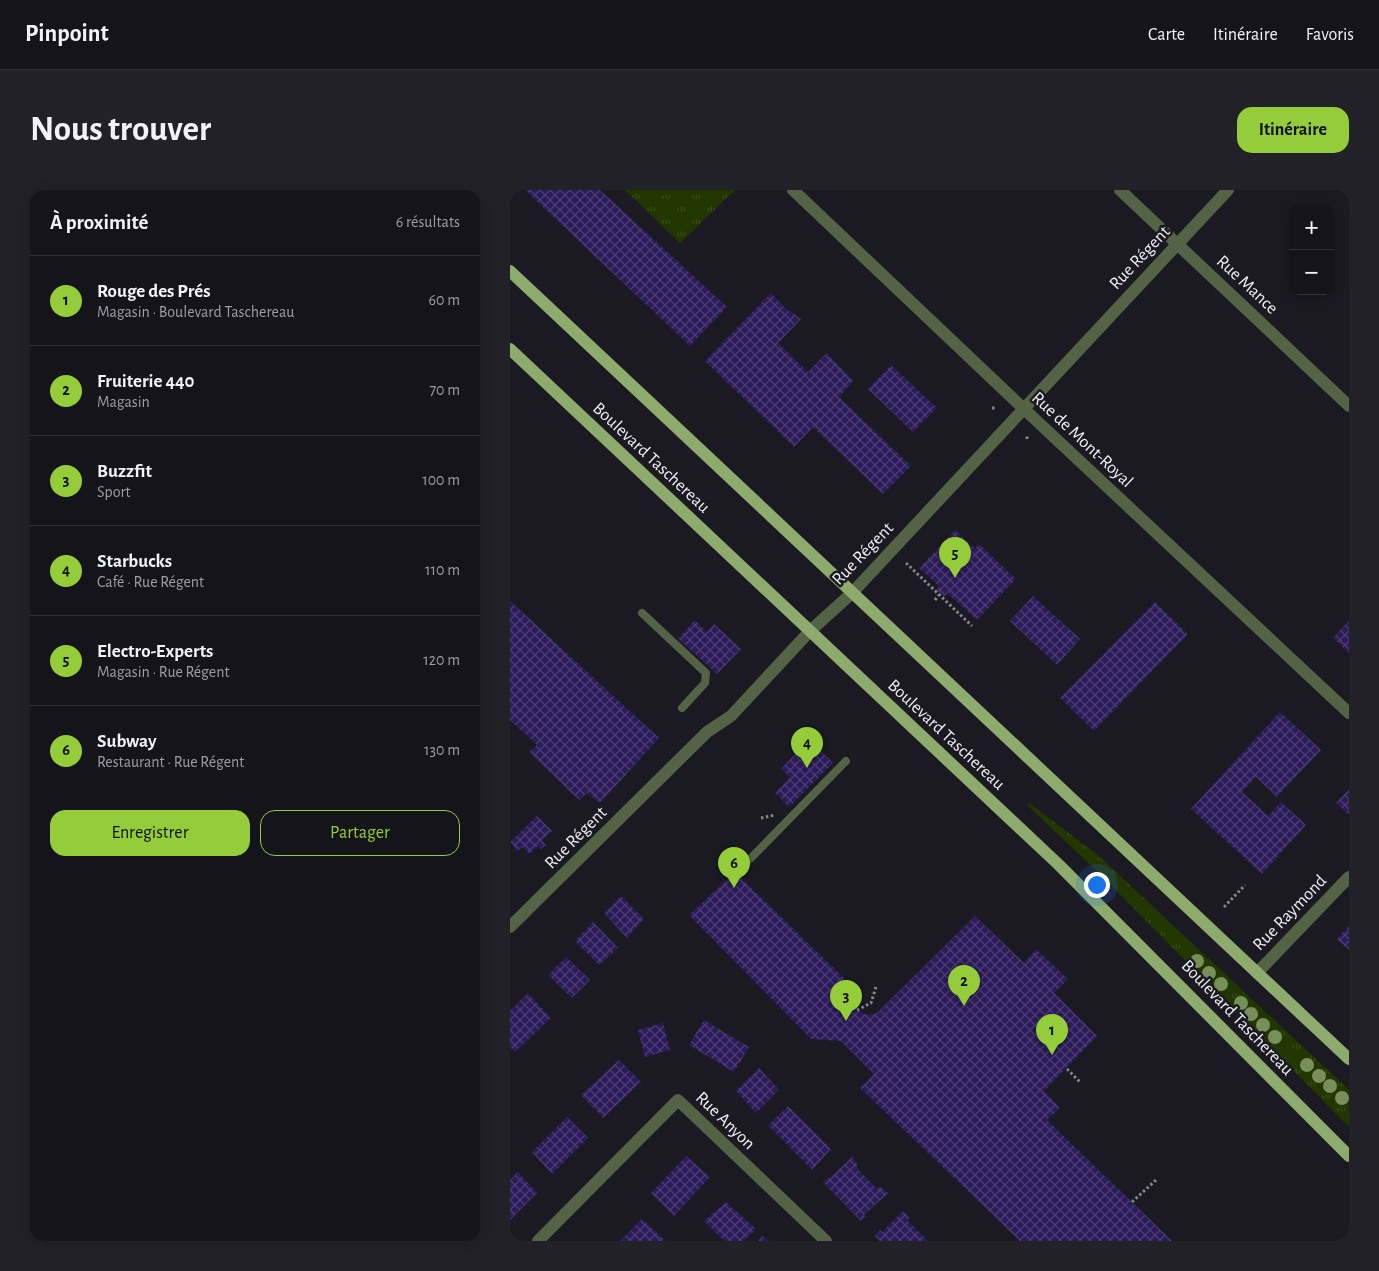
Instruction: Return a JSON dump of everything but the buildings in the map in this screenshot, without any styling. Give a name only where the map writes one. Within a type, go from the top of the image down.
[{"type":"main road","points":[[510,271],[1349,1059]]},
{"type":"main road","name":"Boulevard Taschereau","points":[[510,349],[1086,891],[1349,1156]]},
{"type":"street","name":"Rue de Mont-Royal","points":[[793,190],[1349,713]]},
{"type":"street","name":"Rue Mance","points":[[1120,190],[1349,406]]},
{"type":"street","name":"Rue Régent","points":[[510,927],[707,732],[731,716],[810,631],[852,593],[1228,190]]},
{"type":"street","name":"Rue Raymond","points":[[1257,973],[1349,877]]},
{"type":"street","name":"Rue Anyon","points":[[538,1241],[678,1100],[826,1241]]},
{"type":"lane","points":[[642,613],[706,674],[705,683],[682,708]]},
{"type":"lane","points":[[750,859],[846,761]]},
{"type":"path","points":[[906,563],[972,626]]},
{"type":"path","points":[[934,600],[939,595]]},
{"type":"path","points":[[1224,907],[1245,884]]},
{"type":"path","points":[[857,1010],[872,1003],[876,987]]},
{"type":"path","points":[[1067,1069],[1080,1082]]},
{"type":"path","points":[[1132,1202],[1156,1180]]},
{"type":"green space","points":[[625,190],[735,190],[680,243]]},
{"type":"green space","points":[[1029,803],[1099,856],[1349,1090],[1349,1127],[1100,874],[1027,805]]},
{"type":"place","name":"Electro-Experts","points":[[955,578]]},
{"type":"place","name":"Starbucks","points":[[807,768]]},
{"type":"place","name":"Subway","points":[[734,888]]},
{"type":"place","name":"Fruiterie 440","points":[[964,1006]]},
{"type":"place","name":"Buzzfit","points":[[846,1021]]},
{"type":"place","name":"Rouge des Prés","points":[[1052,1055]]}]
